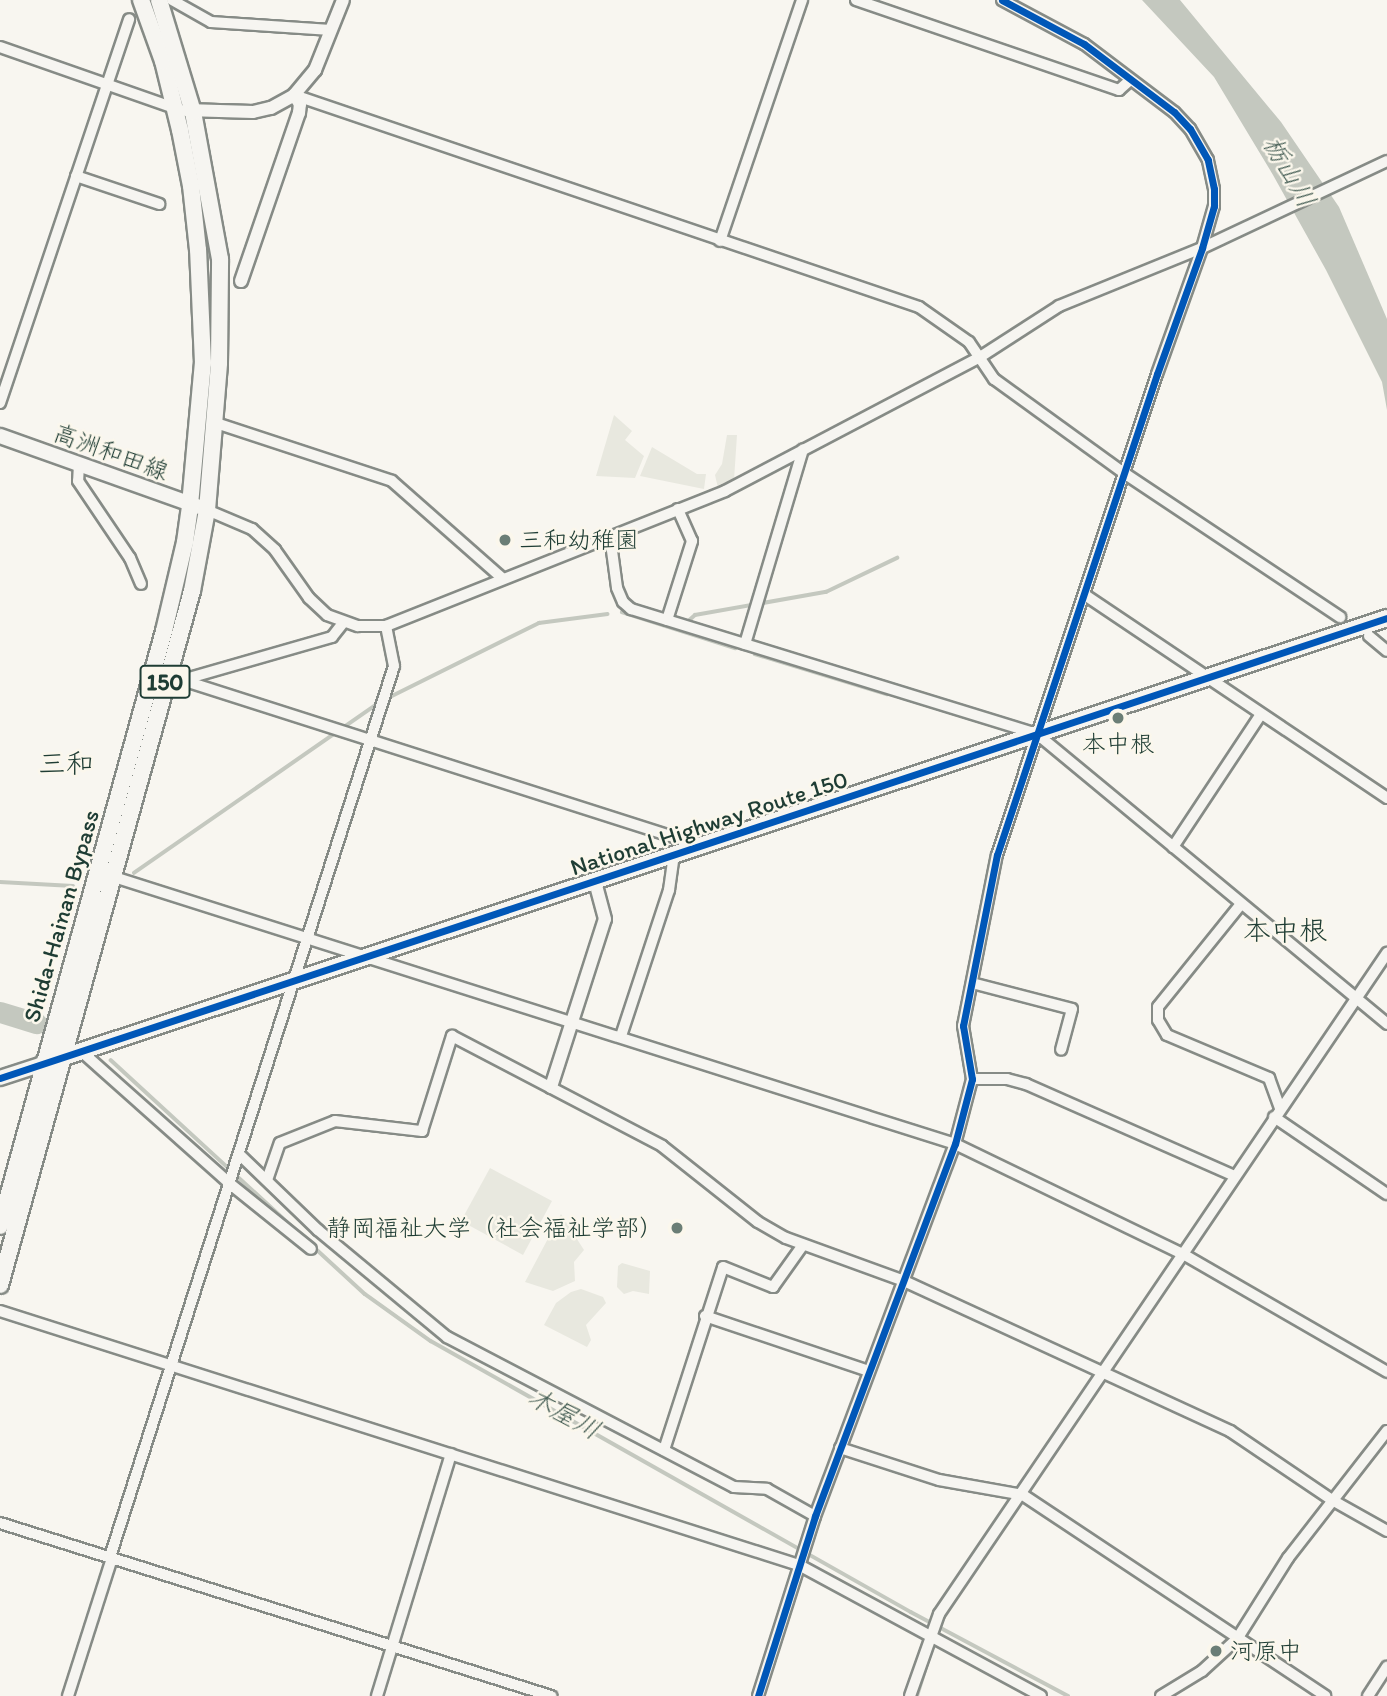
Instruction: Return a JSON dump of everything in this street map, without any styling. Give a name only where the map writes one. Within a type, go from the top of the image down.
[{"type":"highway","name":"Shida-Hainan Bypass","points":[[43,1064],[164,631],[185,542],[201,404],[201,298],[191,186],[163,61],[141,0]]},
{"type":"highway","name":"Shida-Hainan Bypass","points":[[64,1058],[114,877],[175,678],[206,510],[216,423],[220,259],[193,112],[159,0]]},
{"type":"highway","name":"National Highway Route 150","points":[[43,1064],[1387,618]]},
{"type":"highway","name":"150","points":[[0,1285],[64,1058]]},
{"type":"highway","name":"150","points":[[0,1226],[43,1064]]},
{"type":"main road","name":"高洲和田線","points":[[0,436],[206,510]]},
{"type":"main road","points":[[0,1078],[43,1064]]},
{"type":"street","points":[[172,0],[211,22],[331,30]]},
{"type":"street","points":[[0,47],[174,108],[193,112],[253,112],[271,108],[295,95],[314,70],[343,0]]},
{"type":"street","points":[[720,240],[802,0]]},
{"type":"street","points":[[856,0],[1119,90],[1130,80]]},
{"type":"street","points":[[758,1696],[808,1538],[867,1371],[955,1144],[972,1079],[963,1026],[997,855],[1214,206],[1214,189],[1208,160],[1190,128],[1174,112],[1084,44],[1002,0]]},
{"type":"street","points":[[0,403],[129,19]]},
{"type":"street","points":[[295,95],[919,307],[969,342],[994,379],[1124,473],[1340,617]]},
{"type":"street","points":[[241,281],[299,113],[300,104],[295,95]]},
{"type":"street","points":[[206,510],[252,529],[275,550],[309,598],[327,615],[343,623],[358,626],[386,626],[725,491],[981,357],[1059,306],[1202,248],[1387,161]]},
{"type":"street","points":[[76,176],[159,204]]},
{"type":"street","points":[[216,423],[392,481],[502,579]]},
{"type":"street","points":[[745,644],[803,449]]},
{"type":"street","points":[[79,464],[78,481],[130,558],[141,584]]},
{"type":"street","points":[[667,621],[692,541],[678,509]]},
{"type":"street","points":[[610,536],[617,588],[623,602],[631,609],[1037,734],[1387,1024]]},
{"type":"street","points":[[1085,595],[1387,797]]},
{"type":"street","points":[[175,678],[332,636],[343,623]]},
{"type":"street","points":[[68,1696],[170,1366],[394,666],[386,626]]},
{"type":"street","points":[[1369,636],[1387,651]]},
{"type":"street","points":[[175,678],[682,840],[681,852],[621,1036]]},
{"type":"street","points":[[1173,848],[1261,714]]},
{"type":"street","points":[[114,877],[371,956],[955,1144],[1183,1254],[1387,1372]]},
{"type":"street","points":[[551,1087],[605,919],[595,881]]},
{"type":"street","points":[[1241,904],[1158,1007],[1158,1020],[1167,1035],[1269,1078],[1277,1113],[1387,1194]]},
{"type":"street","points":[[910,1696],[939,1615],[1023,1495],[1277,1113],[1387,953]]},
{"type":"street","points":[[972,983],[1072,1009],[1061,1050]]},
{"type":"street","points":[[267,1180],[280,1143],[335,1121],[422,1131],[452,1036],[599,1111],[610,1122],[662,1146],[758,1222],[803,1245],[904,1281],[1020,1332],[1104,1375],[1230,1432],[1332,1500],[1387,1531]]},
{"type":"street","points":[[81,1051],[229,1183],[310,1249]]},
{"type":"street","points":[[972,1079],[1007,1079],[1026,1084],[1235,1176]]},
{"type":"street","points":[[239,1154],[318,1230],[447,1337],[734,1487],[767,1489],[816,1516]]},
{"type":"street","points":[[664,1450],[705,1315],[723,1267],[773,1287],[803,1245]]},
{"type":"street","points":[[0,1311],[799,1565],[1041,1696]]},
{"type":"street","points":[[705,1315],[867,1371]]},
{"type":"street","points":[[1161,1696],[1202,1671],[1237,1639],[1288,1558],[1387,1431]]},
{"type":"street","points":[[840,1448],[939,1480],[1023,1495],[1325,1696]]},
{"type":"street","points":[[377,1696],[452,1454]]},
{"type":"street","points":[[0,1522],[551,1696]]},
{"type":"street","points":[[1368,1696],[1387,1667]]},
{"type":"shaded area","points":[[614,415],[632,431],[625,440],[644,456],[635,478],[596,476]]},
{"type":"shaded area","points":[[727,435],[737,435],[734,480],[718,488],[715,475],[722,464]]},
{"type":"shaded area","points":[[652,447],[697,474],[706,474],[704,489],[640,476]]},
{"type":"shaded area","points":[[490,1168],[552,1201],[523,1255],[461,1221]]},
{"type":"shaded area","points":[[561,1214],[584,1250],[574,1262],[575,1281],[553,1291],[525,1282]]},
{"type":"shaded area","points":[[622,1263],[650,1271],[649,1294],[633,1291],[624,1294],[617,1287],[618,1266]]},
{"type":"shaded area","points":[[581,1289],[603,1297],[606,1303],[586,1325],[591,1340],[587,1347],[544,1325],[556,1303],[571,1292]]},
{"type":"water","name":"栃山川","points":[[1142,0],[1180,0],[1281,122],[1339,207],[1387,319],[1387,410],[1382,382],[1326,270],[1273,175],[1214,77]]},
{"type":"waterway","points":[[685,624],[695,615],[826,592],[897,558]]},
{"type":"waterway","points":[[622,612],[735,648]]},
{"type":"waterway","points":[[386,699],[539,623],[607,614]]},
{"type":"waterway","points":[[755,654],[887,694]]},
{"type":"waterway","points":[[134,873],[379,703]]},
{"type":"waterway","points":[[0,882],[73,886]]},
{"type":"waterway","name":"木屋川","points":[[0,1012],[36,1023]]},
{"type":"waterway","name":"木屋川","points":[[111,1060],[300,1234]]},
{"type":"waterway","name":"木屋川","points":[[314,1247],[365,1294],[431,1341],[911,1612],[1068,1696]]},
{"type":"waterway","points":[[917,1696],[932,1648]]},
{"type":"cycle path","points":[[758,1696],[815,1516],[955,1144],[972,1079],[963,1026],[997,855],[1214,206],[1214,189],[1208,160],[1190,129],[1174,112],[1084,44],[1002,0]]},
{"type":"cycle path","points":[[0,1078],[1387,618]]},
{"type":"place","name":"三和幼稚園","points":[[505,540]]},
{"type":"place","name":"本中根","points":[[1118,718]]},
{"type":"place","name":"静岡福祉大学（社会福祉学部）","points":[[677,1228]]},
{"type":"place","name":"河原中","points":[[1216,1651]]},
{"type":"district","name":"三和","points":[[66,763]]},
{"type":"district","name":"本中根","points":[[1285,930]]}]
